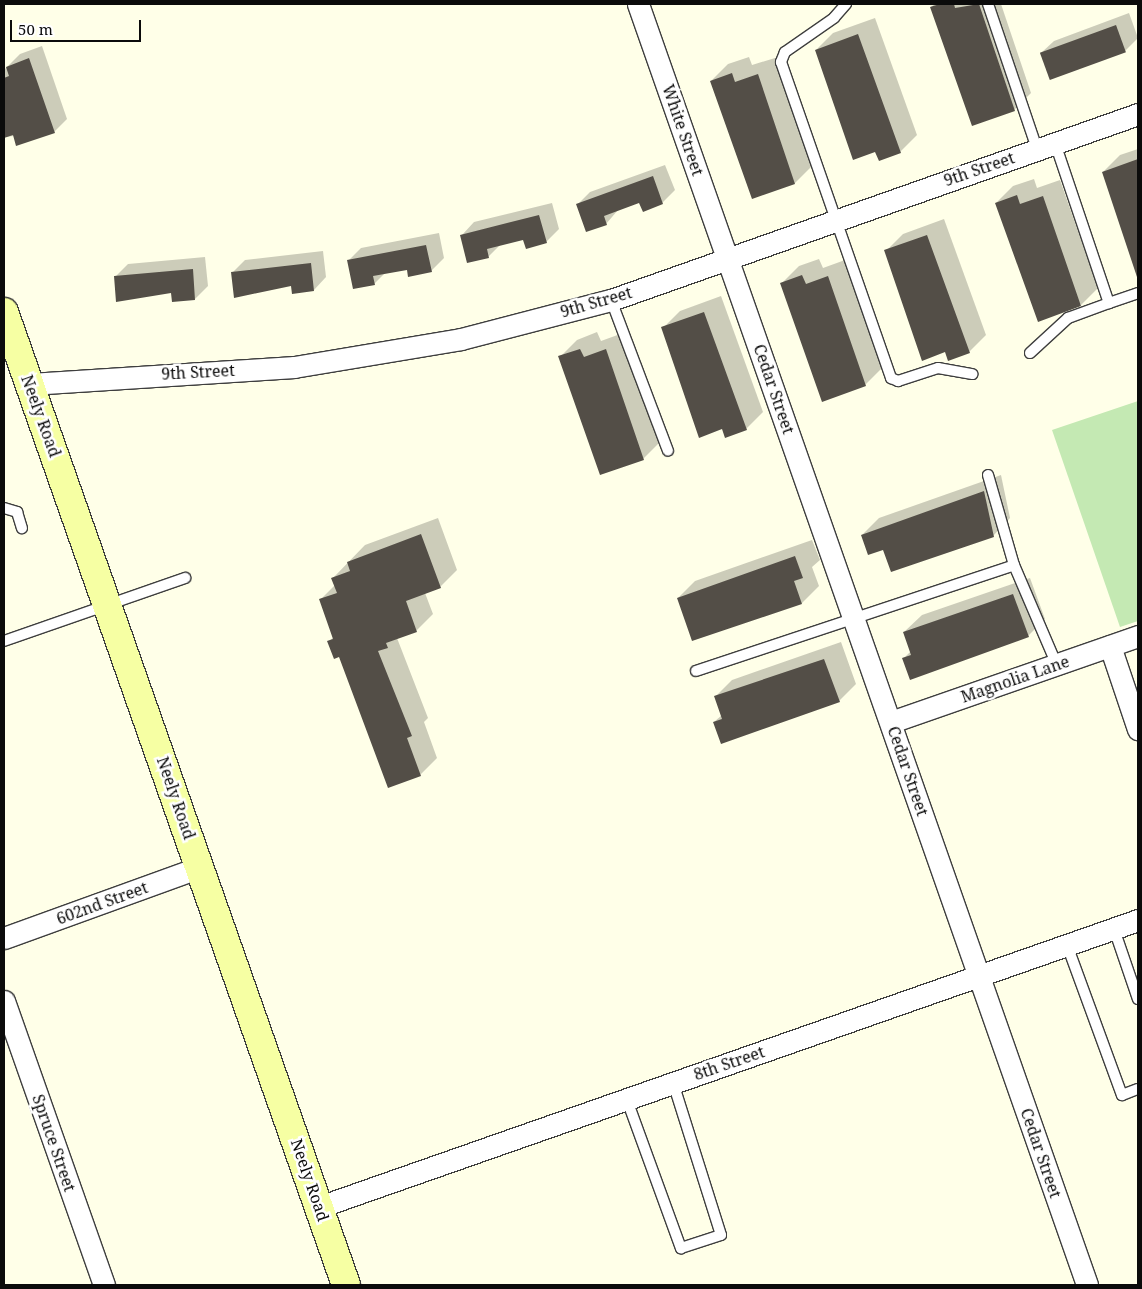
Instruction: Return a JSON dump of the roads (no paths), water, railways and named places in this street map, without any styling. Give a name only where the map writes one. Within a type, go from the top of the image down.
[{"type":"street","name":"White Street","points":[[638,4],[727,257]]},
{"type":"street","name":"9th Street","points":[[30,384],[294,367],[461,339],[610,300],[727,257],[1138,114]]},
{"type":"street","name":"Cedar Street","points":[[727,257],[1087,1285]]},
{"type":"street","name":"Neely Road","points":[[5,318],[108,605],[346,1285]]},
{"type":"street","name":"Magnolia Lane","points":[[891,722],[1138,636]]},
{"type":"street","points":[[1110,646],[1138,729]]},
{"type":"street","name":"602nd Street","points":[[4,938],[200,867]]},
{"type":"street","name":"8th Street","points":[[319,1207],[1138,920]]},
{"type":"street","name":"Spruce Street","points":[[4,1001],[104,1285]]},
{"type":"lane","points":[[846,4],[834,18],[785,52],[782,62],[892,378],[898,381],[938,368],[972,374]]},
{"type":"lane","points":[[988,4],[1109,303]]},
{"type":"lane","points":[[1030,354],[1068,318],[1138,293]]},
{"type":"lane","points":[[610,300],[668,451]]},
{"type":"lane","points":[[988,475],[1014,564],[1056,663]]},
{"type":"lane","points":[[4,508],[17,512],[22,528]]},
{"type":"lane","points":[[696,671],[854,616],[1014,564]]},
{"type":"lane","points":[[4,641],[185,578]]},
{"type":"lane","points":[[1114,928],[1138,999]]},
{"type":"lane","points":[[1067,945],[1122,1095],[1138,1089]]},
{"type":"lane","points":[[627,1100],[681,1248],[721,1235],[673,1083]]}]
